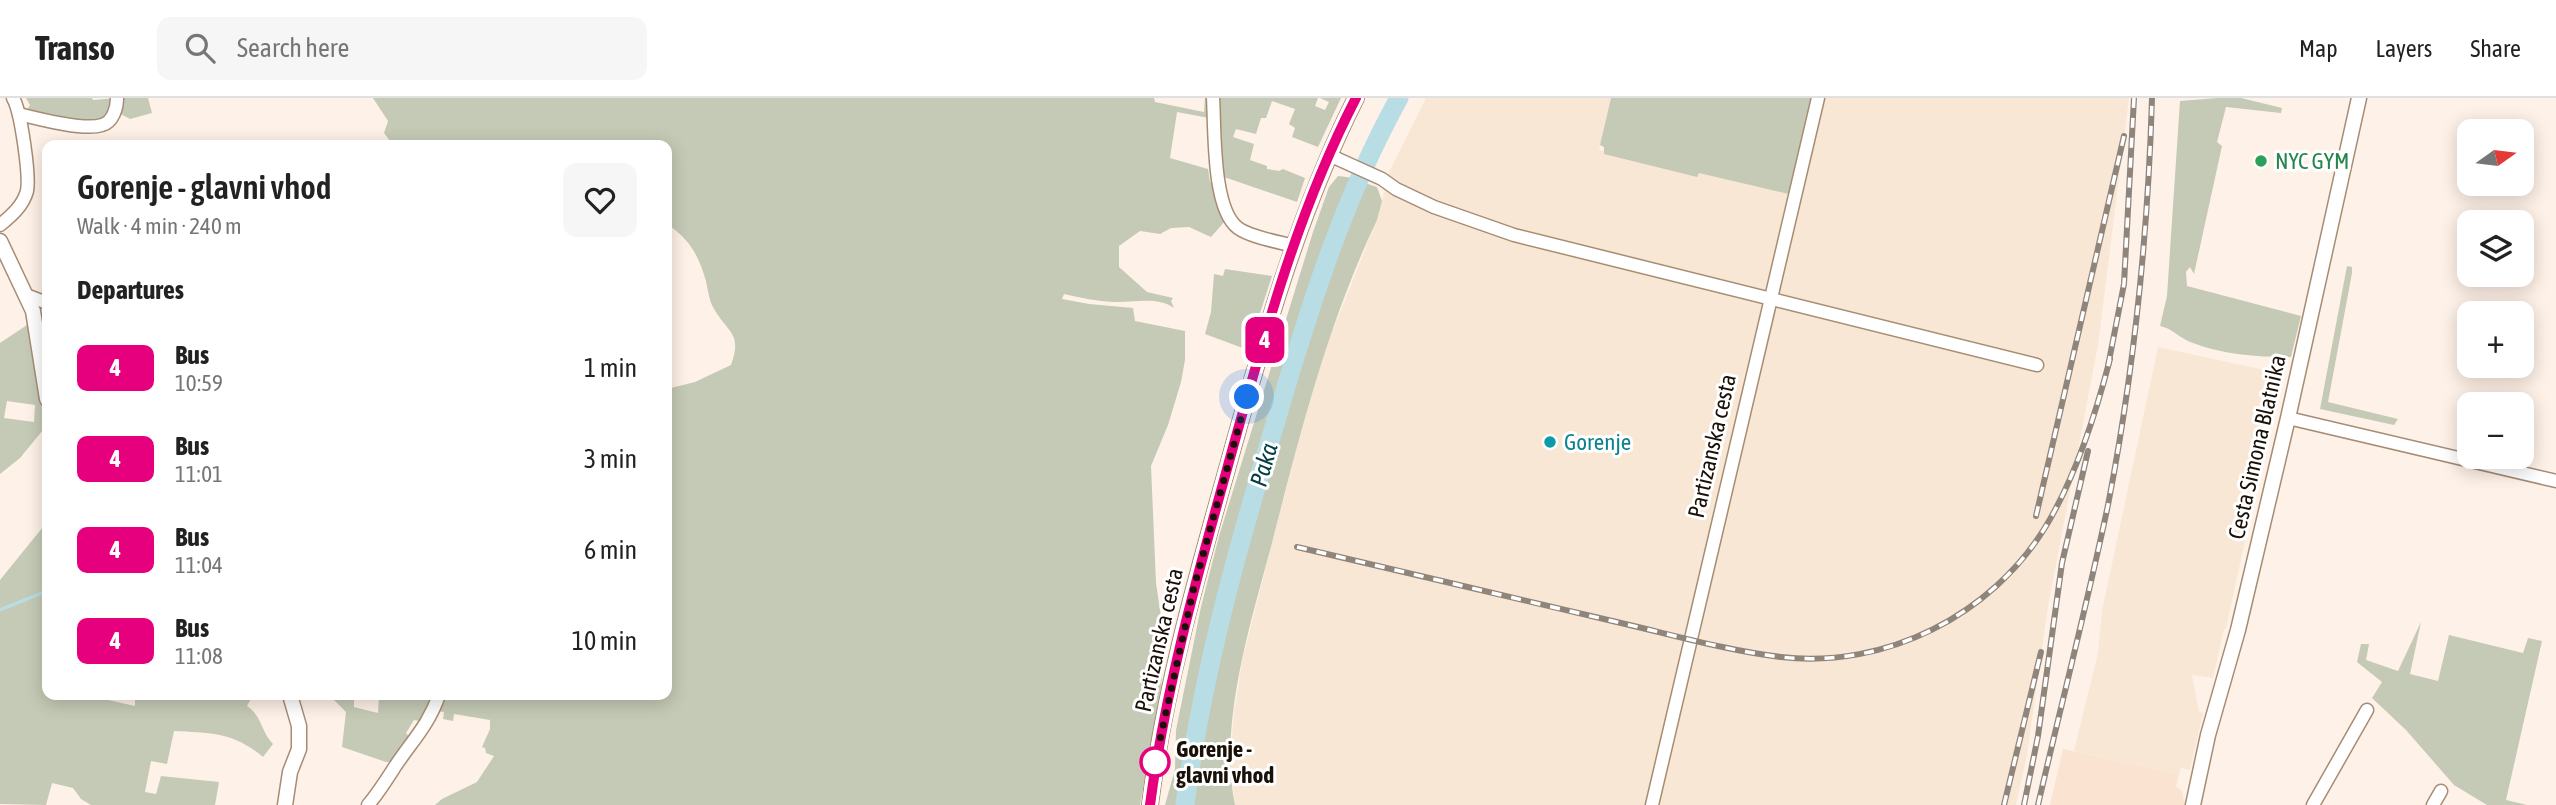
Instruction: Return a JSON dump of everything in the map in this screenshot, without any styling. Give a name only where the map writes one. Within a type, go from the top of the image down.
[{"type":"main road","name":"Partizanska cesta","points":[[1150,805],[1157,751],[1194,587],[1247,397],[1294,246],[1329,155],[1356,98]]},
{"type":"street","points":[[0,225],[17,211],[26,193],[27,175],[19,114],[13,98]]},
{"type":"street","points":[[19,114],[57,123],[101,126],[109,121],[117,108],[117,98]]},
{"type":"street","points":[[1213,98],[1218,172],[1224,209],[1230,221],[1240,230],[1294,246]]},
{"type":"street","name":"Partizanska cesta","points":[[1652,805],[1818,98]]},
{"type":"street","name":"Cesta Simona Blatnika","points":[[2193,805],[2208,735],[2238,630],[2288,418],[2359,98]]},
{"type":"street","points":[[1329,155],[1434,207],[1514,234],[2037,365]]},
{"type":"street","points":[[0,241],[33,311],[42,360]]},
{"type":"street","points":[[26,295],[42,301]]},
{"type":"street","points":[[2288,418],[2556,481]]},
{"type":"street","points":[[285,805],[290,772],[299,749],[299,726],[291,700]]},
{"type":"street","points":[[368,805],[431,717],[437,700]]},
{"type":"street","points":[[2313,805],[2367,710]]},
{"type":"street","points":[[2433,805],[2441,791]]},
{"type":"shaded area","points":[[1426,98],[1611,98],[1599,150],[1788,191],[1810,98],[2129,98],[2098,345],[2048,606],[2027,755],[2016,805],[1235,805],[1230,760],[1243,657],[1306,411],[1319,365],[1377,220],[1390,170]]},
{"type":"shaded area","points":[[2158,347],[2274,372],[2263,433],[2268,434],[2226,629],[2213,678],[2192,675],[2199,712],[2203,713],[2190,770],[2181,768],[2179,774],[2074,751],[2098,653],[2102,611]]},
{"type":"shaded area","points":[[2063,749],[2179,774],[2176,786],[2182,791],[2185,805],[2050,805]]},
{"type":"green space","points":[[26,98],[117,98],[109,113],[102,119],[82,122],[27,110],[30,105]]},
{"type":"green space","points":[[121,98],[148,98],[152,113],[130,119],[117,112]]},
{"type":"green space","points":[[373,98],[1154,98],[1155,102],[1204,112],[1205,98],[1210,98],[1209,118],[1177,112],[1170,158],[1208,169],[1210,182],[1218,184],[1225,221],[1211,237],[1189,227],[1171,228],[1160,234],[1140,231],[1119,246],[1119,267],[1147,292],[1173,298],[1171,301],[1174,308],[1153,301],[1108,302],[1064,294],[1062,299],[1133,308],[1135,321],[1185,331],[1185,360],[1181,382],[1168,425],[1151,466],[1156,583],[1165,644],[1161,687],[1140,805],[435,805],[477,782],[494,756],[486,753],[482,747],[490,729],[490,720],[454,714],[453,721],[443,719],[444,712],[437,711],[440,700],[672,700],[672,388],[695,382],[731,365],[735,346],[732,333],[712,304],[696,255],[682,236],[672,228],[672,140],[389,140],[384,133],[388,121]]},
{"type":"green space","points":[[1216,98],[1318,98],[1315,106],[1325,110],[1329,102],[1320,98],[1341,98],[1318,147],[1292,137],[1295,128],[1289,124],[1295,109],[1272,101],[1266,118],[1261,118],[1256,134],[1236,129],[1233,137],[1254,144],[1250,160],[1267,166],[1267,169],[1283,169],[1305,178],[1297,202],[1224,177]]},
{"type":"green space","points":[[1611,98],[1811,98],[1789,194],[1699,173],[1697,177],[1604,154],[1604,147],[1600,145]]},
{"type":"green space","points":[[2241,98],[2282,108],[2281,113],[2226,107],[2217,142],[2222,146],[2194,274],[2190,267],[2186,272],[2187,286],[2301,316],[2291,357],[2229,353],[2188,341],[2160,326],[2167,296],[2180,101]]},
{"type":"green space","points":[[1338,176],[1354,178],[1316,271],[1232,553],[1207,652],[1182,805],[1165,805],[1175,769],[1176,730],[1201,607],[1219,536],[1313,232],[1329,187]]},
{"type":"green space","points":[[1362,182],[1377,187],[1382,201],[1377,220],[1344,298],[1317,379],[1247,639],[1239,673],[1231,741],[1235,805],[1189,805],[1209,681],[1239,558],[1324,276]]},
{"type":"green space","points":[[2347,266],[2352,267],[2352,273],[2328,402],[2398,419],[2394,425],[2320,409]]},
{"type":"green space","points":[[1225,269],[1272,276],[1248,350],[1205,334],[1211,312],[1214,274],[1223,276]]},
{"type":"green space","points":[[30,323],[42,385],[42,431],[20,458],[0,474],[0,343]],"holes":[[[7,401],[35,405],[34,422],[4,418]]]},
{"type":"green space","points":[[42,528],[42,700],[108,700],[135,706],[135,700],[250,700],[247,706],[256,715],[273,744],[263,757],[242,743],[222,735],[174,731],[167,764],[151,761],[145,792],[156,794],[161,776],[219,782],[215,805],[91,805],[81,799],[73,788],[52,783],[46,805],[0,804],[0,580]]},
{"type":"green space","points":[[2421,622],[2410,674],[2438,681],[2449,635],[2523,653],[2528,638],[2542,641],[2506,800],[2527,805],[2487,805],[2454,785],[2406,730],[2372,698],[2382,682],[2357,662],[2361,644],[2369,644],[2366,660],[2398,671]]},
{"type":"green space","points":[[334,700],[354,700],[354,707],[378,713],[379,700],[432,700],[420,721],[414,720],[406,733],[410,738],[394,762],[386,762],[342,747],[346,712]]},
{"type":"waterway","name":"Paka","points":[[1185,805],[1201,708],[1222,613],[1287,382],[1343,217],[1399,98]]},
{"type":"waterway","points":[[0,610],[42,593]]},
{"type":"railway","points":[[2108,366],[2124,284],[2134,98]]},
{"type":"railway","points":[[2038,805],[2108,505],[2117,455],[2138,302],[2152,98]]},
{"type":"railway","points":[[2036,516],[2124,136]]},
{"type":"railway","points":[[1297,547],[1741,651],[1781,657],[1820,658],[1859,654],[1897,644],[1933,629],[1966,610],[1997,586],[2023,558],[2046,526],[2066,487],[2091,423],[2110,359]]},
{"type":"railway","points":[[2024,805],[2038,736],[2062,563],[2088,451]]},
{"type":"railway","points":[[2004,805],[2041,652]]},
{"type":"bus line","name":"4","points":[[1150,805],[1157,751],[1194,587],[1247,397],[1315,187],[1356,98]]},
{"type":"place","name":"NYC GYM","points":[[2261,161]]},
{"type":"place","name":"Gorenje","points":[[1550,442]]},
{"type":"place","name":"Gorenje - glavni vhod","points":[[1155,762]]},
{"type":"route","points":[[1155,762],[1194,587],[1247,397]]}]
